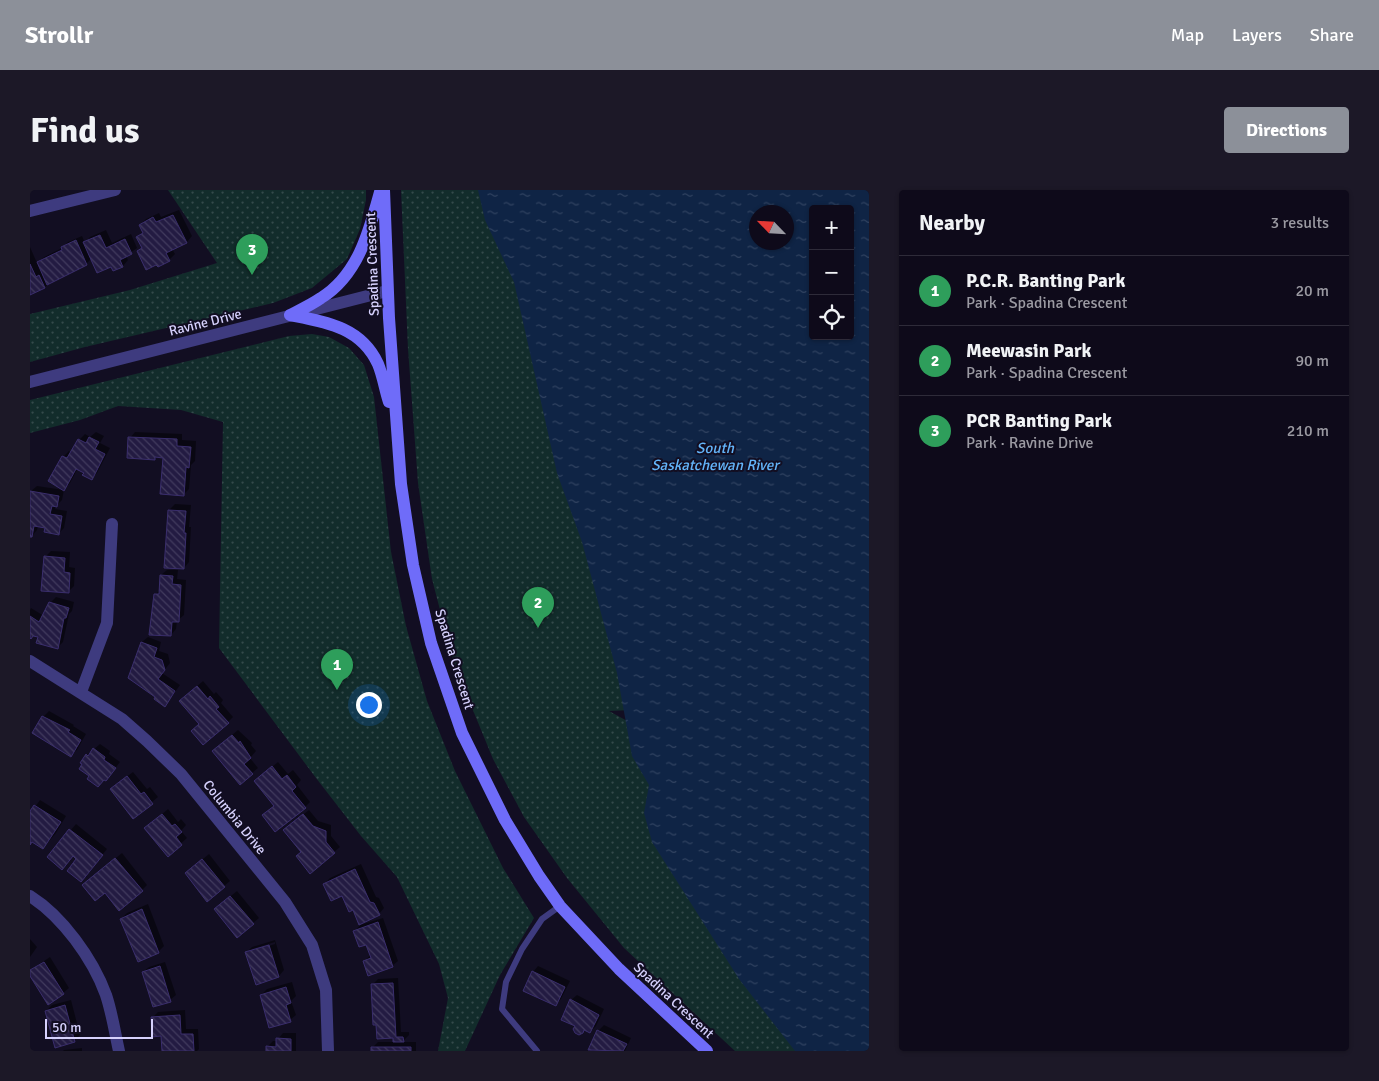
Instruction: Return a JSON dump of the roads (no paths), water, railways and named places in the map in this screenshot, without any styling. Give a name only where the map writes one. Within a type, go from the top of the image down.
[{"type":"street","points":[[30,210],[115,190]]},
{"type":"street","points":[[290,315],[322,298],[351,269],[360,254],[382,190]]},
{"type":"street","name":"Spadina Crescent","points":[[382,190],[387,291],[401,484],[413,565],[432,643],[459,724],[505,820],[539,876],[560,906],[619,970],[707,1051]]},
{"type":"street","name":"Ravine Drive","points":[[30,382],[387,291]]},
{"type":"street","points":[[290,315],[344,329],[370,351],[378,365],[396,426]]},
{"type":"street","points":[[81,692],[107,623],[112,524]]},
{"type":"street","name":"Columbia Drive","points":[[30,661],[122,719],[147,741],[181,774],[286,902],[312,945],[326,990],[328,1051]]},
{"type":"street","points":[[30,896],[65,926],[88,959],[106,995],[119,1051]]},
{"type":"lane","points":[[537,1051],[502,1009],[506,982],[522,949],[542,919],[560,906]]},
{"type":"water","name":"South Saskatchewan River","points":[[478,190],[869,190],[869,1051],[795,1051],[739,979],[652,842],[644,813],[649,785],[632,756],[617,673],[582,542],[557,473],[514,282],[485,220]]},
{"type":"place","name":"PCR Banting Park","points":[[252,275]]},
{"type":"place","name":"Meewasin Park","points":[[538,628]]},
{"type":"place","name":"P.C.R. Banting Park","points":[[337,690]]}]
